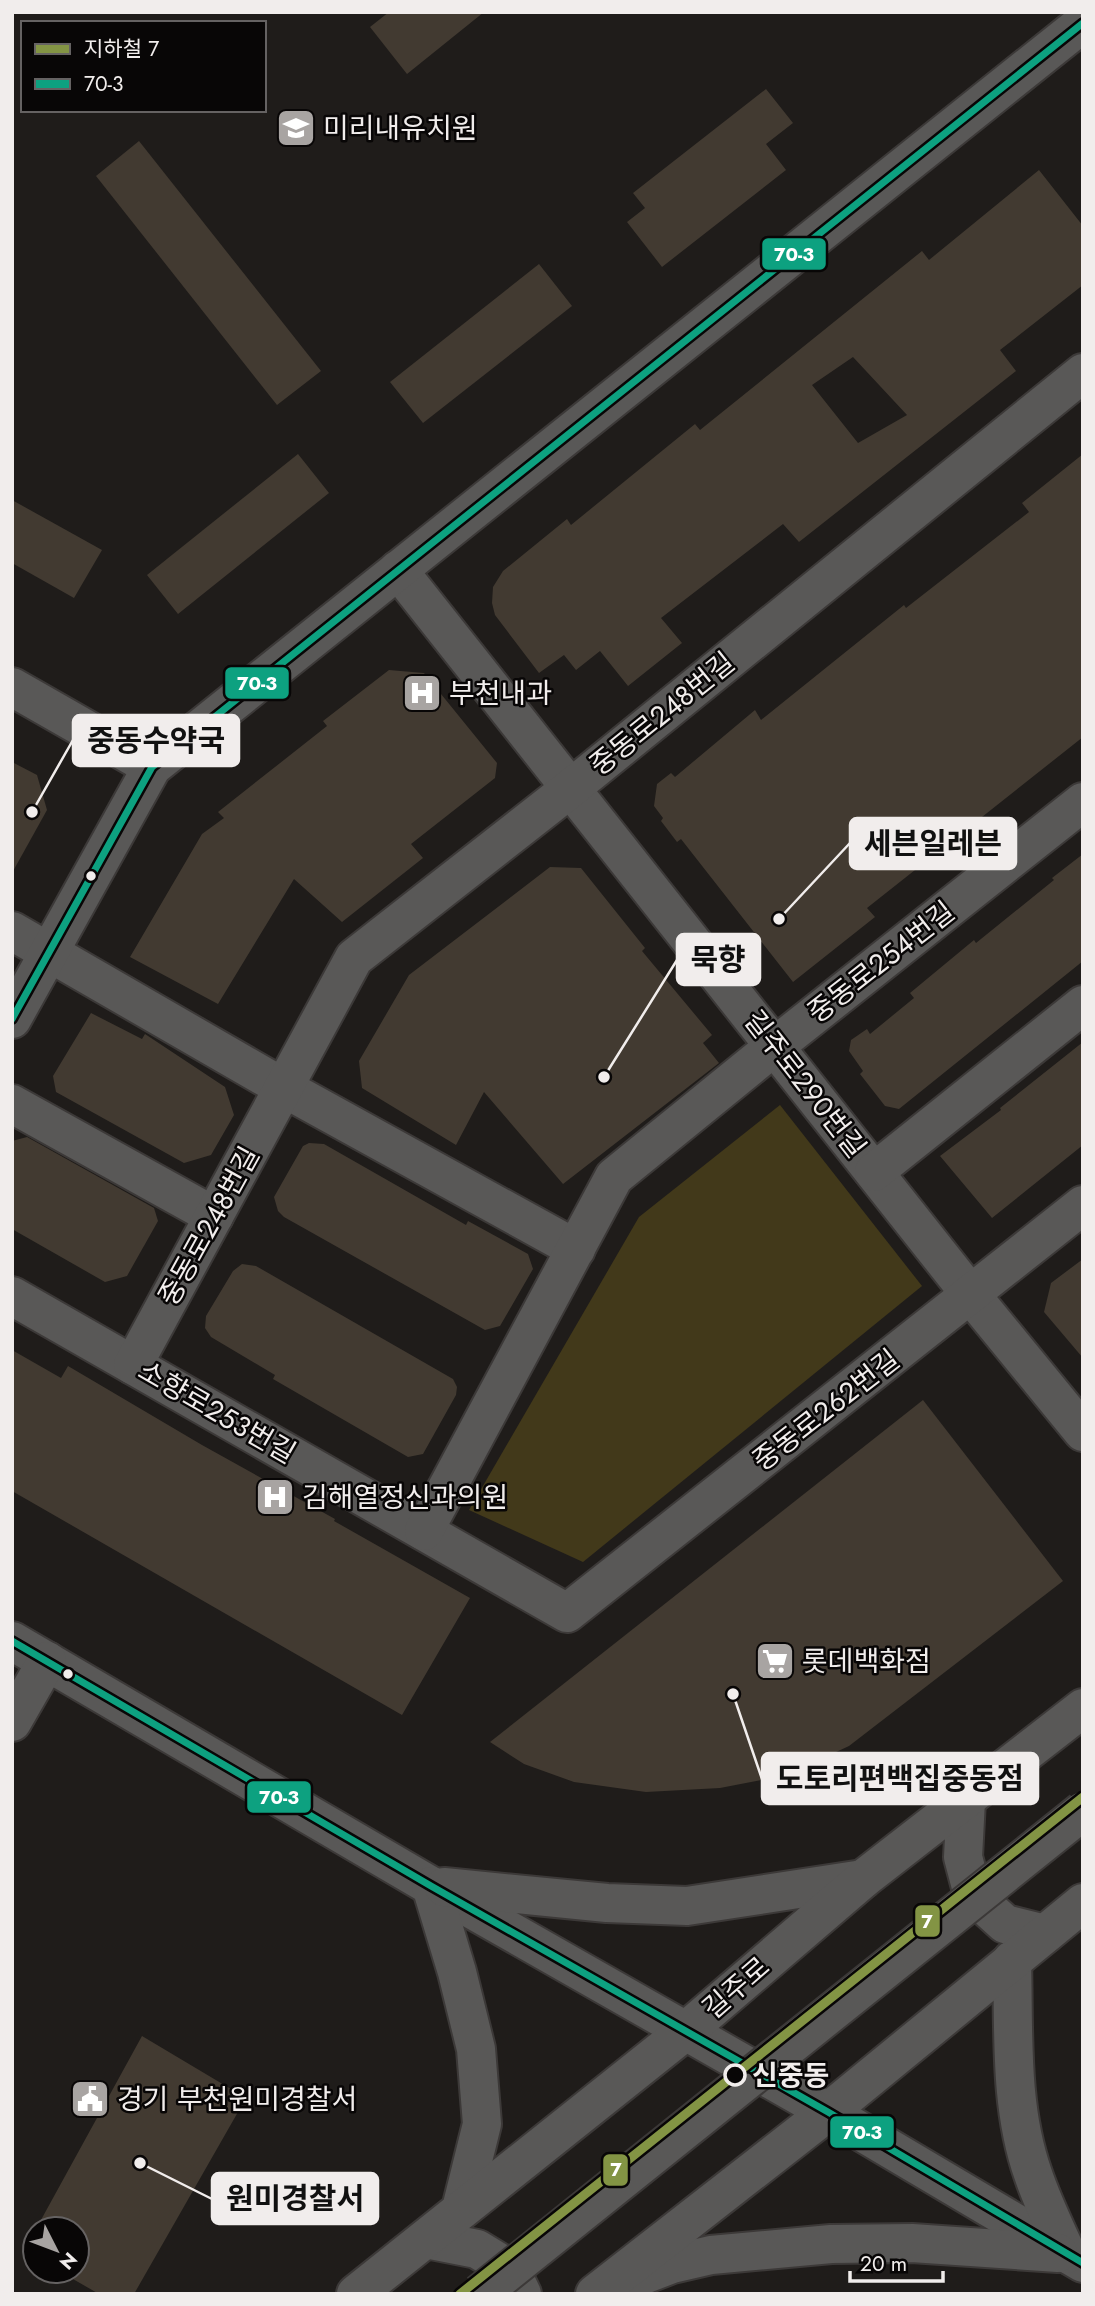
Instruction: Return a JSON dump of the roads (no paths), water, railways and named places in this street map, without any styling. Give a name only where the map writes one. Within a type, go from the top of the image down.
[{"type":"street","points":[[12,1019],[152,767],[1083,23]]},
{"type":"street","name":"중동로248번길","points":[[134,1365],[354,958],[571,788],[1083,373]]},
{"type":"street","name":"길주로290번길","points":[[398,570],[971,1295],[1083,1432]]},
{"type":"street","points":[[12,687],[152,767]]},
{"type":"street","name":"중동로254번길","points":[[424,1531],[614,1177],[1083,802]]},
{"type":"street","points":[[12,931],[284,1088],[576,1250]]},
{"type":"street","points":[[874,1172],[1083,1005]]},
{"type":"street","points":[[12,1104],[214,1216]]},
{"type":"street","name":"중동로262번길","points":[[567,1613],[1083,1205]]},
{"type":"street","name":"소향로253번길","points":[[12,1296],[567,1613]]},
{"type":"street","points":[[12,1641],[431,1886],[687,2030],[1075,2259]]},
{"type":"street","points":[[12,1722],[47,1661]]},
{"type":"street","name":"길주로","points":[[356,2294],[687,2030],[863,1879],[1083,1708]]},
{"type":"street","points":[[966,1800],[963,1857],[973,1895],[1005,1924],[1045,1934]]},
{"type":"street","points":[[480,2294],[1083,1811]]},
{"type":"street","points":[[431,1886],[607,1903],[687,1906],[863,1879]]},
{"type":"street","points":[[431,1886],[457,1972],[476,2049],[482,2124],[461,2209]]},
{"type":"street","points":[[595,2294],[828,2112],[1083,1903]]},
{"type":"street","points":[[1012,1960],[1015,2083],[1023,2136],[1032,2173],[1075,2259]]},
{"type":"street","points":[[426,2239],[477,2249],[510,2269],[522,2294]]},
{"type":"street","points":[[595,2294],[673,2264],[711,2255],[831,2244],[912,2243],[1075,2259]]},
{"type":"metro line","name":"7","points":[[460,2294],[1083,1797]]},
{"type":"place","name":"미리내유치원","points":[[296,128]]},
{"type":"place","name":"부천내과","points":[[422,693]]},
{"type":"place","name":"중동수약국","points":[[32,812]]},
{"type":"place","name":"세븐일레븐","points":[[779,919]]},
{"type":"place","name":"묵향","points":[[604,1077]]},
{"type":"place","name":"김해열정신과의원","points":[[275,1497]]},
{"type":"place","name":"롯데백화점","points":[[775,1661]]},
{"type":"place","name":"도토리편백집중동점","points":[[733,1694]]},
{"type":"place","name":"신중동","points":[[735,2075]]},
{"type":"place","name":"경기 부천원미경찰서","points":[[90,2099]]},
{"type":"place","name":"원미경찰서","points":[[140,2163]]}]
